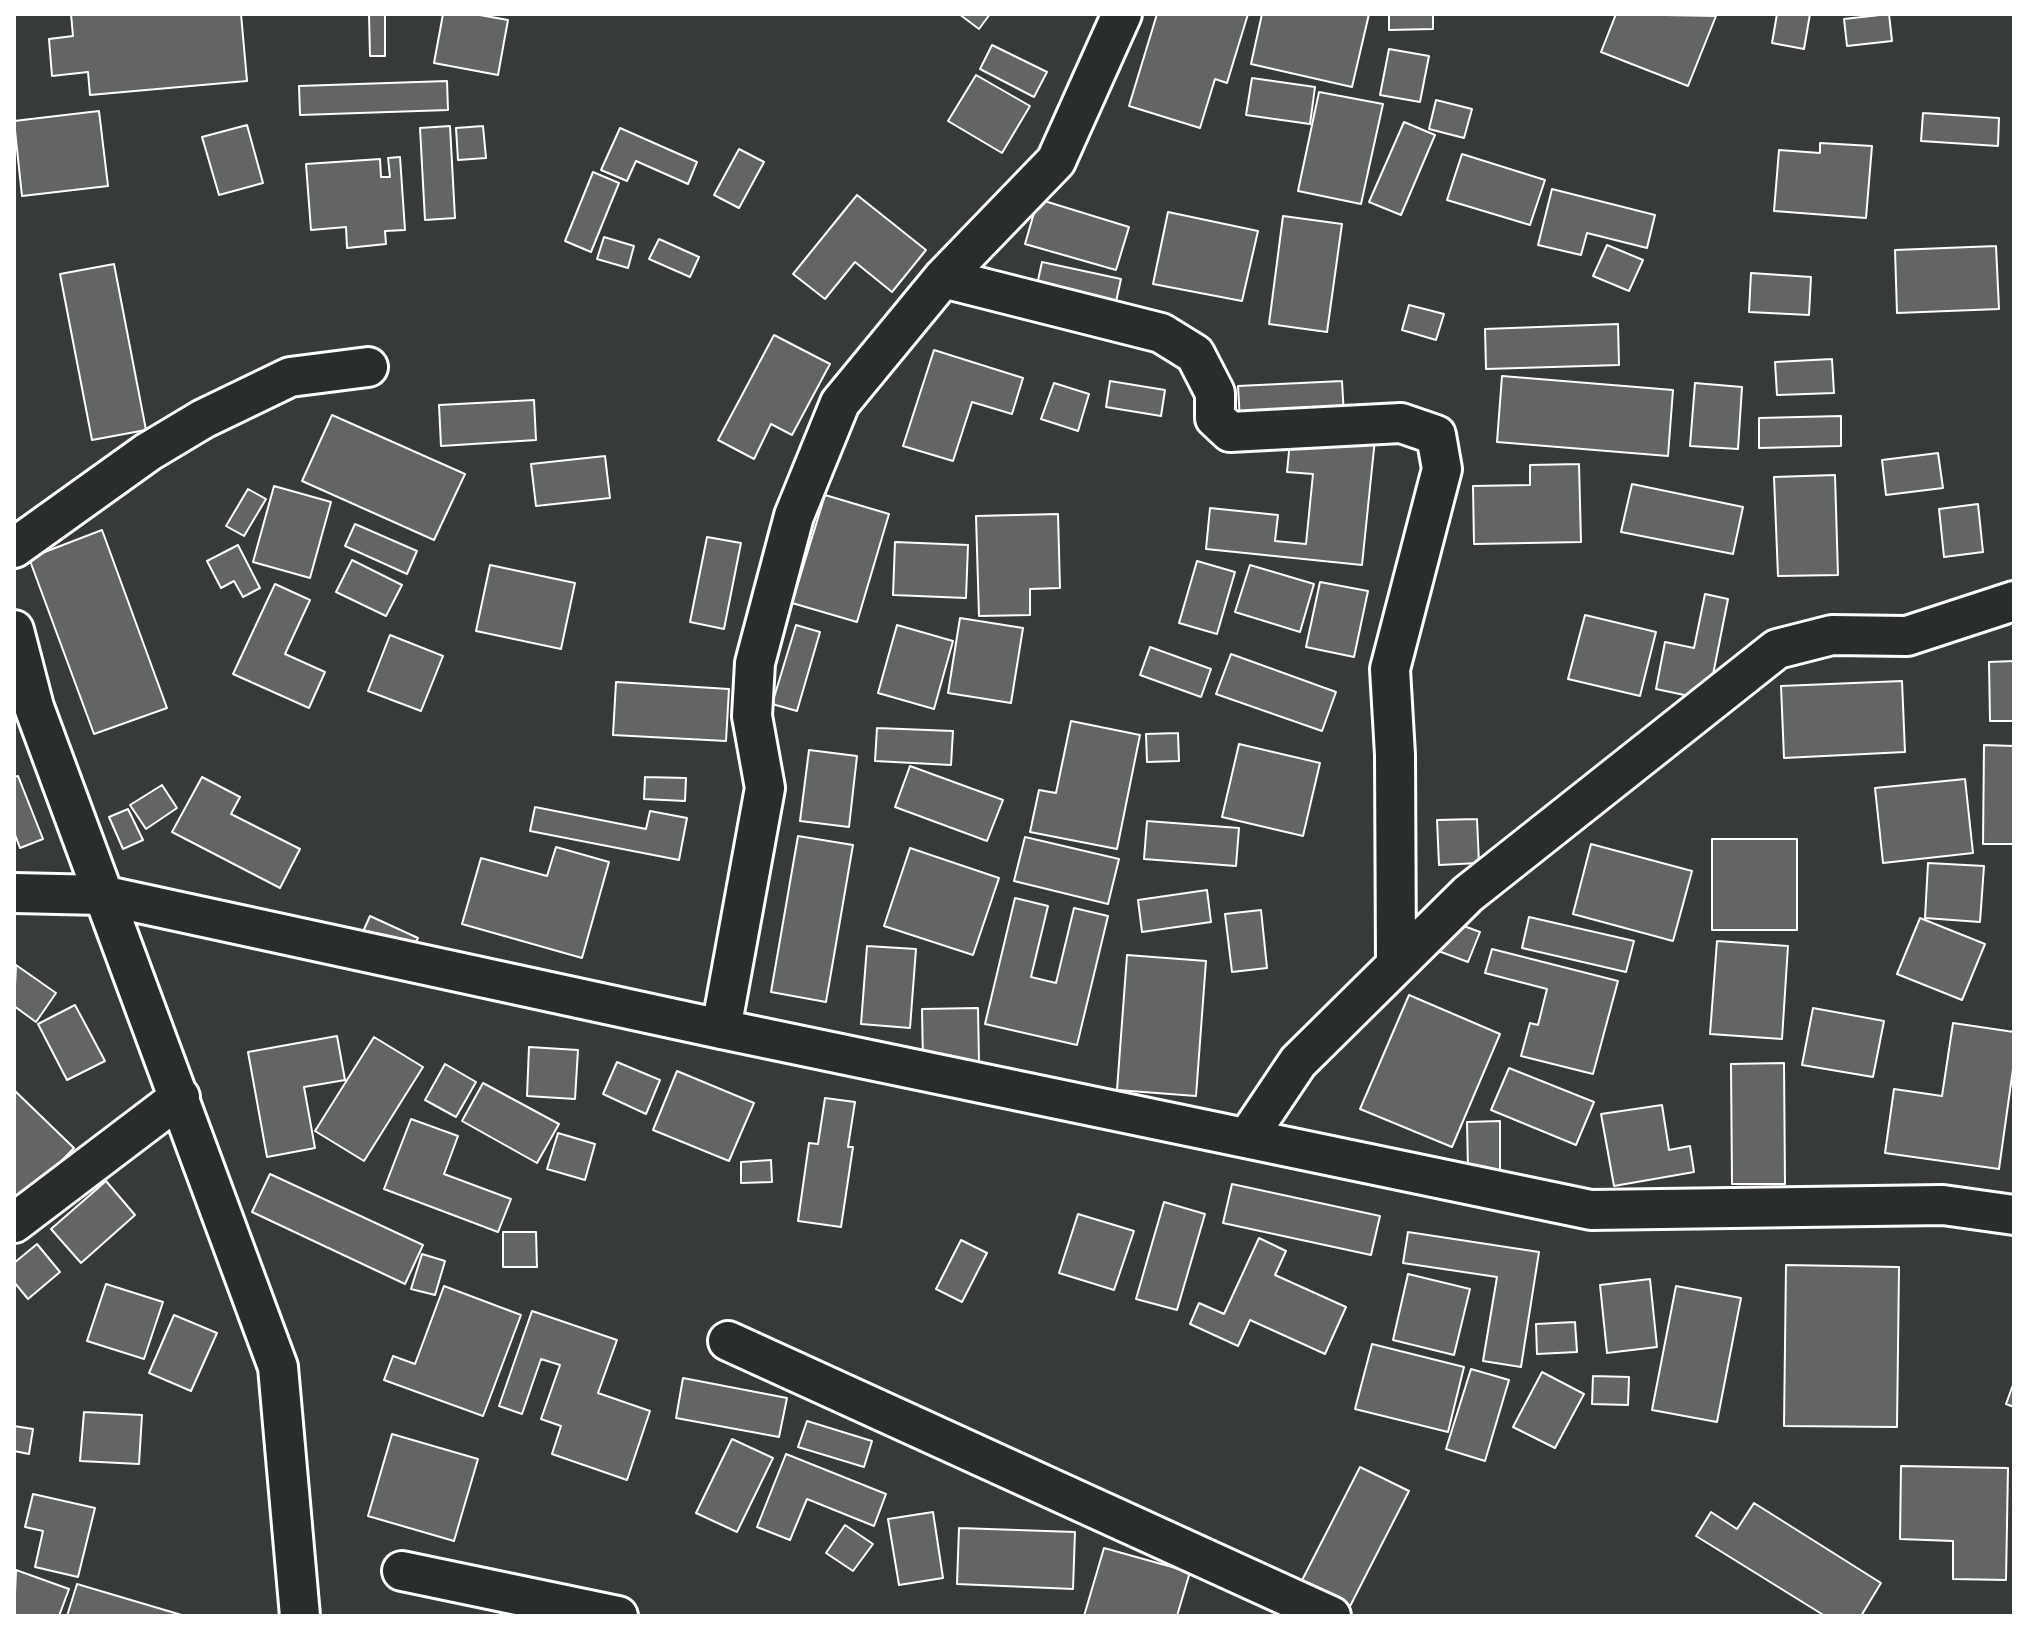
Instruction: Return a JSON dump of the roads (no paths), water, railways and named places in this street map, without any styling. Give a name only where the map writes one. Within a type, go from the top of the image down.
[{"type":"street","points":[[721,1029],[765,788],[752,716],[755,663],[794,516],[840,403],[943,278],[1056,161],[1122,14]]},
{"type":"street","points":[[943,278],[1161,333],[1195,354],[1215,393],[1215,418],[1230,432],[1401,423],[1436,435],[1442,469],[1390,669],[1395,755],[1396,964]]},
{"type":"street","points":[[14,548],[148,452],[203,419],[290,377],[368,367]]},
{"type":"street","points":[[1247,1138],[1298,1062],[1468,894],[1777,649],[1832,635],[1907,636],[2014,601]]},
{"type":"street","points":[[14,630],[34,707],[278,1367],[300,1616]]},
{"type":"street","points":[[14,893],[102,895],[721,1029],[1591,1210],[1943,1205],[2014,1215]]},
{"type":"street","points":[[14,1223],[180,1097]]},
{"type":"street","points":[[728,1341],[1331,1616]]},
{"type":"street","points":[[402,1571],[618,1616]]}]
